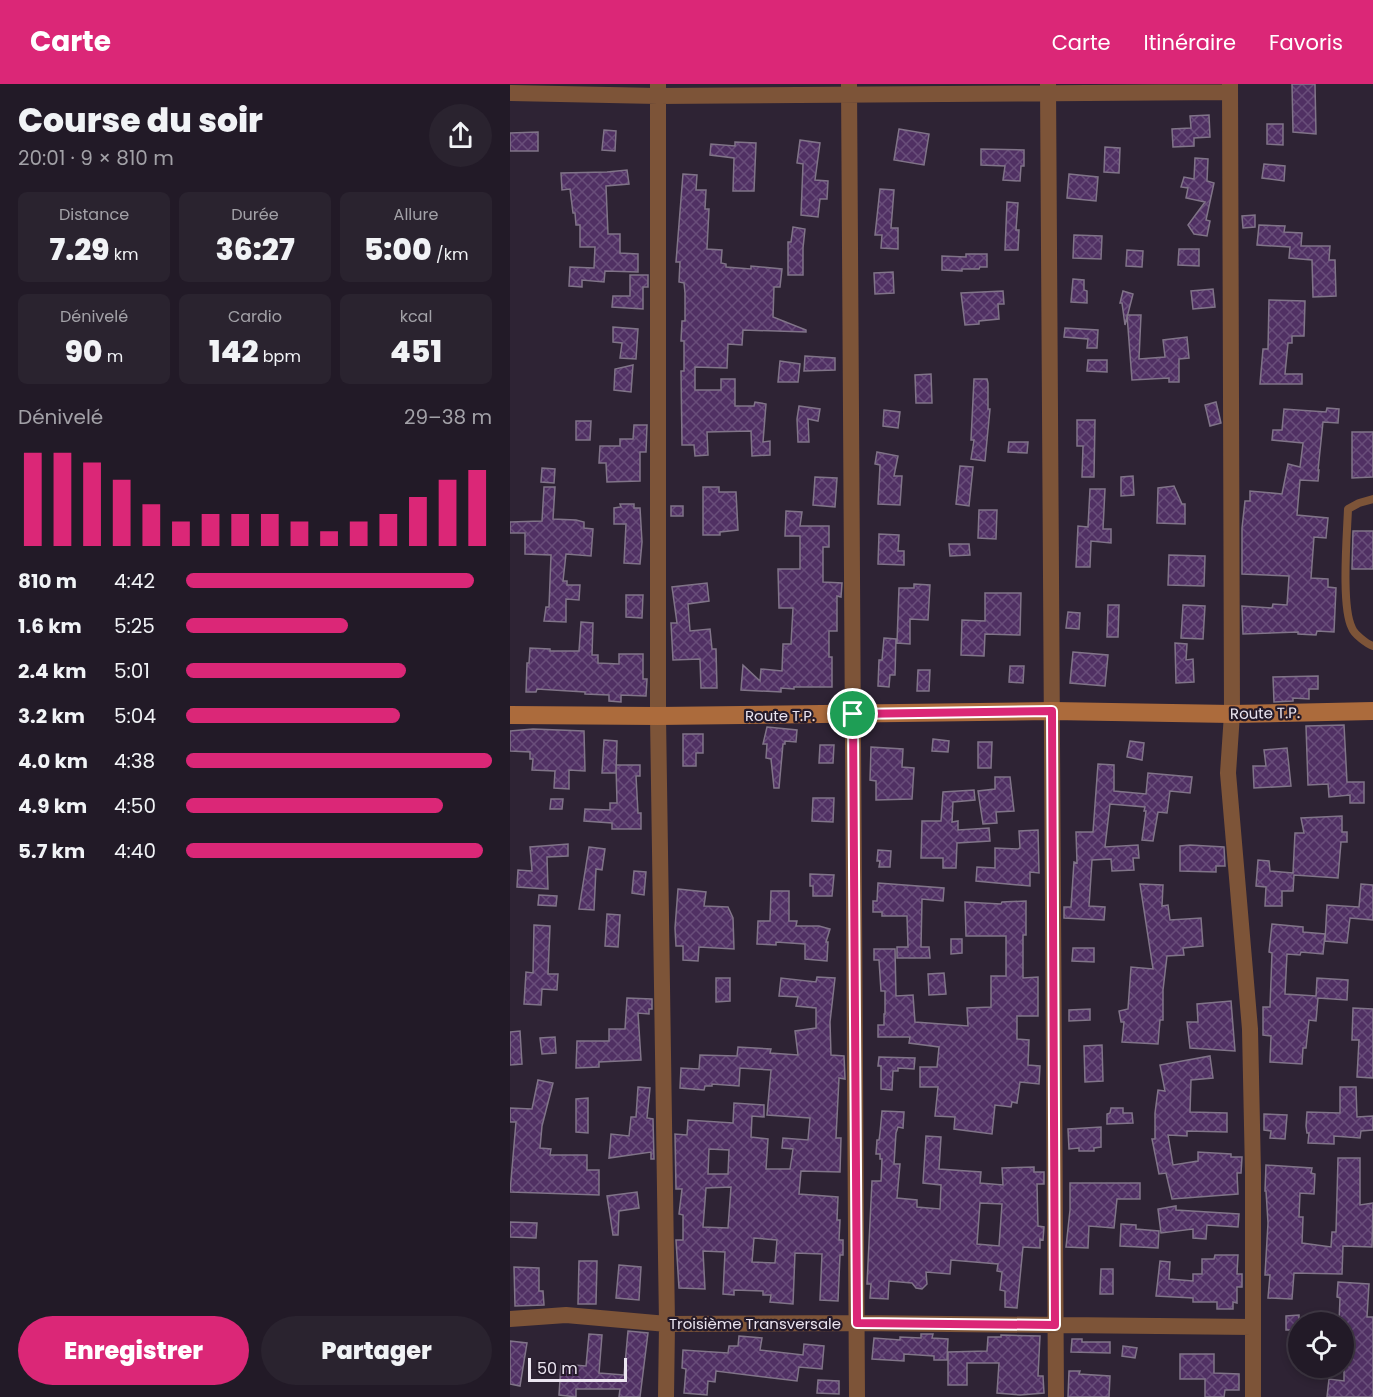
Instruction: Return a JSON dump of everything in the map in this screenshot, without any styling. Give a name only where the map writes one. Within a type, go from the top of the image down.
[{"type":"street","points":[[510,93],[658,90],[1230,88],[1232,714],[1228,772],[1250,1029],[1253,1173],[1252,1397]]},
{"type":"street","points":[[849,89],[857,1397]]},
{"type":"street","points":[[1048,89],[1056,1397]]},
{"type":"street","points":[[658,90],[658,716],[667,1324],[666,1397]]},
{"type":"street","name":"Route T.P.","points":[[510,715],[658,716],[1052,711],[1232,714],[1373,711]]},
{"type":"street","name":"Troisième Transversale","points":[[510,1319],[566,1315],[667,1324],[857,1323],[1252,1327]]},
{"type":"lane","points":[[1373,499],[1348,509],[1346,592],[1352,629],[1368,645],[1373,646]]},
{"type":"building","points":[[1292,84],[1315,84],[1316,134],[1293,132]]},
{"type":"building","points":[[1209,115],[1210,137],[1194,138],[1194,146],[1173,147],[1172,129],[1191,128],[1190,116]]},
{"type":"building","points":[[1267,124],[1283,124],[1283,145],[1267,144]]},
{"type":"building","points":[[899,129],[929,134],[924,165],[894,160]]},
{"type":"building","points":[[604,130],[616,131],[615,151],[602,150]]},
{"type":"building","points":[[538,132],[538,151],[510,151],[510,133]]},
{"type":"building","points":[[800,140],[820,143],[815,180],[828,181],[827,199],[820,199],[818,217],[801,215],[803,164],[797,163]]},
{"type":"building","points":[[735,142],[756,143],[754,191],[733,191],[734,158],[710,155],[711,144],[735,146]]},
{"type":"building","points":[[1105,147],[1120,148],[1119,173],[1104,172]]},
{"type":"building","points":[[981,149],[1024,150],[1024,166],[1021,166],[1020,181],[1003,180],[1005,166],[981,165]]},
{"type":"building","points":[[1195,158],[1208,159],[1207,181],[1214,183],[1206,220],[1210,221],[1207,236],[1194,234],[1188,225],[1205,202],[1186,198],[1188,188],[1181,187],[1184,177],[1194,179]]},
{"type":"building","points":[[1264,164],[1285,166],[1284,181],[1262,178]]},
{"type":"building","points":[[627,170],[629,184],[606,186],[608,234],[620,234],[620,253],[638,254],[638,272],[605,271],[604,282],[582,280],[582,287],[569,286],[570,267],[594,268],[595,247],[580,247],[580,225],[576,225],[570,189],[562,190],[561,173]]},
{"type":"building","points":[[683,174],[697,175],[696,190],[706,190],[705,209],[709,209],[707,249],[722,250],[721,263],[726,264],[726,267],[751,269],[751,266],[782,269],[780,287],[774,287],[773,317],[806,330],[806,332],[743,330],[742,345],[728,344],[727,368],[695,367],[695,390],[721,390],[721,379],[735,379],[735,406],[754,406],[755,402],[766,404],[763,442],[770,441],[770,455],[752,456],[751,431],[707,432],[708,455],[695,456],[694,445],[682,445],[681,371],[684,371],[684,341],[681,341],[682,321],[685,321],[685,293],[684,283],[679,282],[680,262],[676,262]]},
{"type":"building","points":[[1069,174],[1098,177],[1096,201],[1067,198]]},
{"type":"building","points":[[880,189],[894,190],[891,228],[898,228],[898,249],[881,248],[882,235],[875,235]]},
{"type":"building","points":[[1007,202],[1018,203],[1016,230],[1019,230],[1018,250],[1005,250]]},
{"type":"building","points":[[1255,215],[1255,227],[1243,228],[1242,216]]},
{"type":"building","points":[[1259,225],[1285,226],[1284,232],[1302,233],[1301,246],[1330,246],[1329,260],[1335,260],[1336,296],[1313,297],[1312,260],[1289,258],[1290,247],[1257,245]]},
{"type":"building","points":[[793,227],[805,229],[803,275],[788,275],[788,242],[791,242]]},
{"type":"building","points":[[1074,235],[1102,236],[1101,259],[1073,258]]},
{"type":"building","points":[[1179,249],[1199,249],[1199,266],[1178,265]]},
{"type":"building","points":[[1127,250],[1143,251],[1142,267],[1126,266]]},
{"type":"building","points":[[966,254],[987,254],[987,267],[962,269],[962,271],[942,270],[942,256],[966,257]]},
{"type":"building","points":[[893,272],[894,293],[875,294],[874,273]]},
{"type":"building","points":[[630,275],[648,275],[648,287],[643,287],[643,309],[612,307],[613,296],[630,296]]},
{"type":"building","points":[[1073,279],[1084,280],[1087,303],[1071,302]]},
{"type":"building","points":[[1213,289],[1215,307],[1193,309],[1191,291]]},
{"type":"building","points":[[1003,291],[1004,304],[998,304],[999,319],[965,325],[961,293]]},
{"type":"building","points":[[1123,291],[1133,294],[1125,325],[1122,303],[1120,303]]},
{"type":"building","points":[[1269,300],[1305,301],[1304,336],[1292,336],[1292,343],[1288,343],[1285,374],[1302,374],[1302,384],[1260,384],[1263,349],[1268,349]]},
{"type":"building","points":[[1127,315],[1141,315],[1139,359],[1165,357],[1163,340],[1187,337],[1189,358],[1179,359],[1179,382],[1169,382],[1169,378],[1132,380]]},
{"type":"building","points":[[613,327],[638,329],[636,359],[620,358],[622,343],[613,342]]},
{"type":"building","points":[[1065,328],[1098,330],[1097,348],[1087,348],[1088,339],[1064,337]]},
{"type":"building","points":[[805,356],[835,358],[835,370],[804,371]]},
{"type":"building","points":[[1088,360],[1107,360],[1107,372],[1087,371]]},
{"type":"building","points":[[780,361],[800,364],[798,382],[778,382]]},
{"type":"building","points":[[633,365],[631,392],[614,390],[615,369]]},
{"type":"building","points":[[931,374],[932,403],[916,403],[915,375]]},
{"type":"building","points":[[974,379],[987,379],[988,383],[988,409],[990,409],[985,461],[971,459],[974,440],[971,440]]},
{"type":"building","points":[[1216,402],[1221,423],[1210,426],[1205,405]]},
{"type":"building","points":[[799,406],[820,409],[818,421],[808,419],[809,442],[798,442]]},
{"type":"building","points":[[1327,408],[1339,409],[1338,423],[1323,422],[1318,481],[1300,480],[1297,515],[1328,518],[1326,538],[1314,537],[1311,578],[1328,579],[1328,587],[1336,588],[1334,632],[1317,631],[1316,635],[1298,634],[1298,632],[1243,634],[1242,606],[1272,608],[1273,604],[1287,605],[1289,576],[1242,574],[1242,528],[1245,501],[1250,501],[1250,491],[1282,494],[1288,464],[1300,467],[1303,443],[1272,440],[1273,430],[1282,430],[1284,409],[1326,412]]},
{"type":"building","points":[[884,410],[900,412],[898,428],[883,426]]},
{"type":"building","points":[[1077,420],[1095,420],[1094,477],[1082,477],[1083,446],[1077,446]]},
{"type":"building","points":[[576,421],[591,421],[590,440],[576,440]]},
{"type":"building","points":[[634,425],[647,425],[646,452],[640,452],[640,481],[607,482],[606,463],[599,463],[600,446],[620,446],[620,439],[633,439]]},
{"type":"building","points":[[1352,432],[1373,432],[1373,477],[1352,478]]},
{"type":"building","points":[[1009,442],[1028,442],[1027,453],[1008,452]]},
{"type":"building","points":[[877,452],[898,456],[894,476],[902,476],[900,505],[878,504],[880,465],[875,464]]},
{"type":"building","points":[[960,466],[973,467],[969,506],[956,504]]},
{"type":"building","points":[[542,468],[555,469],[554,483],[541,482]]},
{"type":"building","points":[[1133,476],[1134,495],[1121,496],[1121,477]]},
{"type":"building","points":[[815,477],[837,478],[835,507],[813,505]]},
{"type":"building","points":[[1174,486],[1182,504],[1185,504],[1185,524],[1157,523],[1158,488]]},
{"type":"building","points":[[544,487],[555,487],[553,519],[584,522],[584,528],[593,529],[591,556],[566,554],[563,581],[567,581],[567,585],[580,585],[579,600],[566,599],[566,622],[544,621],[546,607],[549,607],[551,555],[525,554],[525,533],[510,533],[510,522],[542,521]]},
{"type":"building","points":[[703,487],[719,487],[719,492],[736,492],[738,530],[720,532],[720,535],[703,535]]},
{"type":"building","points":[[1090,489],[1105,489],[1103,529],[1111,529],[1111,543],[1091,541],[1090,567],[1076,567],[1078,526],[1088,527]]},
{"type":"building","points":[[620,504],[634,504],[634,508],[640,508],[642,542],[640,564],[624,563],[626,524],[614,524],[614,508],[621,507]]},
{"type":"building","points":[[671,506],[683,506],[683,516],[671,516]]},
{"type":"building","points":[[979,510],[997,510],[996,539],[978,538]]},
{"type":"building","points":[[786,511],[802,512],[800,526],[829,526],[829,547],[823,547],[823,582],[842,583],[841,597],[837,596],[837,631],[829,631],[832,687],[781,688],[781,692],[741,690],[743,665],[760,681],[761,669],[782,671],[783,644],[791,644],[793,608],[779,608],[778,569],[800,569],[800,536],[785,536]]},
{"type":"building","points":[[1353,531],[1373,531],[1373,569],[1352,569]]},
{"type":"building","points":[[879,534],[899,535],[898,551],[904,551],[904,565],[878,564]]},
{"type":"building","points":[[949,544],[969,544],[970,555],[950,556]]},
{"type":"building","points":[[1169,555],[1205,556],[1204,586],[1168,585]]},
{"type":"building","points":[[707,583],[709,601],[688,604],[690,631],[710,629],[712,649],[716,649],[717,688],[701,688],[700,659],[673,660],[671,623],[677,623],[672,587]]},
{"type":"building","points":[[914,584],[930,585],[928,620],[910,619],[910,644],[897,643],[899,588],[914,588]]},
{"type":"building","points":[[985,593],[1021,593],[1020,635],[985,634],[984,656],[961,655],[962,620],[985,621]]},
{"type":"building","points":[[626,595],[643,595],[642,618],[626,617]]},
{"type":"building","points":[[1108,605],[1119,605],[1118,637],[1107,637]]},
{"type":"building","points":[[1183,605],[1205,606],[1203,639],[1181,638]]},
{"type":"building","points":[[1068,612],[1080,613],[1079,629],[1066,628]]},
{"type":"building","points":[[581,622],[593,623],[592,655],[598,655],[598,663],[619,664],[619,654],[643,654],[643,679],[647,679],[646,696],[621,695],[621,702],[609,701],[609,695],[585,694],[585,692],[537,689],[536,692],[526,692],[530,648],[579,651]]},
{"type":"building","points":[[884,638],[896,639],[895,675],[890,675],[889,687],[878,686],[879,660],[882,660]]},
{"type":"building","points":[[1175,643],[1187,644],[1186,660],[1193,659],[1194,682],[1176,683]]},
{"type":"building","points":[[1073,652],[1108,655],[1105,686],[1070,683]]},
{"type":"building","points":[[1010,666],[1024,666],[1023,683],[1009,682]]},
{"type":"building","points":[[918,670],[930,670],[929,691],[917,691]]},
{"type":"building","points":[[1318,676],[1318,689],[1309,689],[1309,699],[1293,698],[1293,701],[1274,702],[1273,677]]},
{"type":"building","points":[[1344,725],[1347,782],[1364,782],[1364,803],[1350,803],[1350,795],[1329,797],[1328,784],[1308,785],[1306,726]]},
{"type":"building","points":[[767,727],[797,730],[796,742],[785,741],[783,744],[779,788],[774,788],[771,759],[766,758],[767,744],[763,744]]},
{"type":"building","points":[[533,729],[584,731],[585,771],[569,770],[569,789],[554,788],[555,771],[532,770],[533,759],[530,759],[530,752],[510,751],[510,731]]},
{"type":"building","points":[[683,734],[703,734],[703,753],[696,753],[696,766],[683,766]]},
{"type":"building","points":[[933,739],[949,741],[948,752],[932,751]]},
{"type":"building","points":[[604,740],[617,741],[616,773],[602,773]]},
{"type":"building","points":[[1130,741],[1144,743],[1142,760],[1127,757]]},
{"type":"building","points":[[978,742],[992,742],[991,768],[978,768]]},
{"type":"building","points":[[820,745],[834,745],[833,763],[819,763]]},
{"type":"building","points":[[871,747],[903,749],[902,767],[914,768],[912,799],[876,800],[876,781],[870,780]]},
{"type":"building","points":[[1287,748],[1291,786],[1254,788],[1253,766],[1266,766],[1264,750]]},
{"type":"building","points":[[1098,764],[1114,765],[1114,791],[1146,794],[1148,773],[1192,777],[1190,793],[1170,791],[1167,813],[1158,812],[1153,841],[1142,840],[1145,807],[1110,804],[1105,847],[1138,845],[1139,858],[1133,858],[1134,870],[1112,871],[1111,859],[1092,860],[1089,906],[1105,907],[1104,920],[1064,918],[1064,907],[1071,907],[1074,862],[1077,863],[1076,832],[1093,832]]},
{"type":"building","points":[[616,765],[640,765],[640,776],[636,776],[641,829],[612,829],[612,823],[584,821],[585,809],[610,810],[610,803],[617,803]]},
{"type":"building","points":[[995,777],[1010,777],[1014,811],[996,812],[997,823],[983,824],[978,791],[995,789]]},
{"type":"building","points":[[974,790],[975,800],[953,802],[952,822],[958,821],[958,830],[989,828],[990,841],[957,843],[956,868],[943,868],[943,858],[921,858],[922,821],[941,821],[943,792]]},
{"type":"building","points":[[813,798],[834,798],[833,822],[812,821]]},
{"type":"building","points":[[551,799],[563,799],[562,809],[550,809]]},
{"type":"building","points":[[1342,816],[1342,832],[1347,832],[1347,842],[1341,842],[1338,878],[1294,875],[1293,891],[1282,891],[1282,906],[1265,906],[1266,887],[1256,886],[1258,860],[1269,861],[1270,871],[1293,873],[1295,833],[1304,833],[1301,818]]},
{"type":"building","points":[[1038,830],[1039,873],[1030,872],[1030,886],[976,881],[977,867],[995,868],[995,848],[1018,849],[1020,848],[1019,831]]},
{"type":"building","points":[[568,844],[568,856],[547,857],[548,889],[517,887],[518,870],[532,871],[530,847]]},
{"type":"building","points":[[1180,846],[1224,847],[1225,866],[1216,866],[1216,872],[1180,871]]},
{"type":"building","points":[[589,847],[605,849],[602,870],[596,869],[594,910],[579,909]]},
{"type":"building","points":[[878,850],[891,851],[890,867],[879,867]]},
{"type":"building","points":[[634,871],[646,872],[644,895],[632,893]]},
{"type":"building","points":[[810,874],[834,875],[832,896],[813,896]]},
{"type":"building","points":[[878,883],[944,888],[943,901],[922,899],[921,947],[929,947],[930,958],[897,958],[897,947],[908,947],[907,916],[882,916],[882,912],[873,912],[873,901],[877,901]]},
{"type":"building","points":[[1140,884],[1163,885],[1162,906],[1168,905],[1170,920],[1201,918],[1203,946],[1183,948],[1184,955],[1167,956],[1163,990],[1163,1020],[1160,1020],[1158,1044],[1122,1042],[1124,1022],[1121,1022],[1119,1011],[1128,1009],[1131,967],[1153,969]]},
{"type":"building","points":[[1361,884],[1373,885],[1373,920],[1350,918],[1347,943],[1325,941],[1327,905],[1359,907]]},
{"type":"building","points":[[678,889],[706,892],[704,906],[728,907],[733,918],[734,949],[699,947],[698,961],[683,960],[683,946],[676,946]]},
{"type":"building","points":[[771,891],[789,891],[789,921],[797,921],[796,926],[819,926],[830,929],[826,942],[828,942],[827,961],[805,959],[805,944],[776,942],[776,945],[757,944],[758,921],[770,921]]},
{"type":"building","points":[[539,895],[557,896],[556,906],[538,905]]},
{"type":"building","points":[[1026,901],[1023,978],[1038,977],[1038,1016],[1017,1016],[1017,1039],[1029,1040],[1028,1065],[1040,1066],[1039,1084],[1020,1082],[1017,1103],[1012,1102],[1011,1107],[995,1105],[992,1134],[954,1129],[955,1117],[935,1116],[938,1087],[920,1087],[920,1067],[937,1067],[939,1047],[909,1043],[910,1037],[878,1037],[878,1025],[884,1025],[885,991],[881,991],[879,960],[874,960],[874,949],[895,949],[896,996],[913,995],[915,1022],[968,1026],[967,1008],[991,1007],[991,976],[1006,976],[1006,936],[966,936],[965,902],[1001,904],[1002,902]]},
{"type":"building","points":[[607,914],[620,915],[618,947],[605,946]]},
{"type":"building","points":[[1272,924],[1303,927],[1303,932],[1325,934],[1323,954],[1301,952],[1300,955],[1287,954],[1285,994],[1316,996],[1317,978],[1348,980],[1347,1000],[1318,998],[1316,1021],[1309,1020],[1302,1064],[1270,1062],[1271,1036],[1263,1035],[1263,1007],[1270,1007],[1272,953],[1269,952]]},
{"type":"building","points":[[534,925],[550,926],[548,974],[558,974],[557,990],[542,989],[541,1005],[524,1004],[526,972],[533,973]]},
{"type":"building","points":[[951,939],[962,939],[962,953],[951,954]]},
{"type":"building","points":[[1073,948],[1094,948],[1094,962],[1072,961]]},
{"type":"building","points":[[944,973],[946,994],[929,995],[928,974]]},
{"type":"building","points":[[817,977],[835,978],[830,1022],[831,1055],[844,1056],[845,1079],[839,1078],[836,1138],[841,1138],[840,1172],[801,1171],[799,1194],[838,1197],[837,1220],[840,1220],[839,1240],[843,1240],[843,1255],[840,1255],[838,1301],[820,1300],[822,1254],[795,1253],[793,1304],[770,1302],[771,1295],[763,1295],[763,1291],[734,1290],[734,1295],[723,1294],[725,1252],[703,1251],[705,1289],[679,1288],[676,1240],[683,1240],[683,1215],[679,1214],[682,1189],[676,1189],[675,1134],[687,1135],[688,1120],[733,1123],[734,1103],[764,1105],[764,1117],[752,1116],[751,1137],[768,1139],[766,1169],[790,1169],[793,1149],[782,1148],[783,1138],[808,1140],[810,1118],[767,1115],[771,1070],[740,1068],[739,1086],[712,1084],[712,1086],[705,1086],[704,1090],[680,1088],[681,1068],[699,1069],[700,1055],[737,1056],[738,1047],[771,1049],[770,1053],[798,1055],[795,1031],[816,1028],[816,1008],[796,1006],[798,997],[779,996],[781,978],[816,982]],"holes":[[[709,1149],[729,1150],[728,1174],[708,1174]],[[731,1187],[728,1228],[703,1227],[706,1188]],[[754,1238],[777,1240],[775,1263],[752,1262]]]},
{"type":"building","points":[[716,978],[730,978],[730,1001],[716,1002]]},
{"type":"building","points":[[627,998],[652,999],[652,1009],[649,1009],[649,1014],[638,1013],[641,1060],[599,1062],[599,1067],[576,1068],[577,1041],[609,1041],[609,1029],[625,1029]]},
{"type":"building","points":[[1231,1001],[1235,1051],[1190,1048],[1187,1022],[1198,1022],[1197,1004]]},
{"type":"building","points":[[1353,1008],[1373,1009],[1373,1078],[1357,1077],[1359,1040],[1352,1040]]},
{"type":"building","points":[[1090,1009],[1090,1020],[1069,1021],[1069,1010]]},
{"type":"building","points":[[520,1031],[522,1064],[510,1065],[510,1032]]},
{"type":"building","points":[[555,1037],[556,1053],[542,1054],[540,1038]]},
{"type":"building","points":[[1102,1045],[1103,1081],[1085,1082],[1084,1046]]},
{"type":"building","points":[[1210,1056],[1213,1078],[1191,1080],[1190,1112],[1227,1113],[1227,1132],[1187,1131],[1187,1136],[1168,1135],[1173,1165],[1198,1161],[1198,1152],[1242,1157],[1241,1173],[1237,1173],[1238,1194],[1172,1199],[1166,1173],[1159,1174],[1152,1139],[1155,1139],[1158,1090],[1165,1091],[1160,1065]]},
{"type":"building","points":[[879,1057],[915,1058],[914,1069],[898,1068],[898,1071],[893,1071],[892,1090],[881,1089]]},
{"type":"building","points":[[538,1080],[553,1083],[542,1126],[540,1148],[551,1149],[550,1155],[587,1155],[587,1170],[599,1170],[599,1195],[510,1192],[516,1122],[510,1122],[510,1108],[532,1109]]},
{"type":"building","points":[[638,1087],[650,1088],[647,1118],[653,1119],[654,1159],[651,1159],[651,1152],[609,1158],[611,1134],[629,1136],[631,1117],[636,1117]]},
{"type":"building","points":[[1340,1087],[1356,1087],[1357,1117],[1373,1116],[1373,1130],[1361,1131],[1360,1138],[1334,1136],[1334,1144],[1308,1143],[1307,1112],[1340,1113]]},
{"type":"building","points":[[588,1098],[588,1133],[576,1132],[576,1099]]},
{"type":"building","points":[[1111,1108],[1123,1108],[1123,1113],[1132,1113],[1133,1123],[1107,1124],[1107,1114],[1110,1113]]},
{"type":"building","points":[[882,1111],[904,1112],[903,1128],[898,1127],[896,1133],[894,1164],[900,1164],[897,1198],[917,1200],[917,1207],[940,1209],[941,1185],[923,1183],[926,1136],[941,1137],[939,1169],[981,1172],[980,1183],[1003,1185],[1002,1168],[1034,1167],[1034,1172],[1044,1172],[1044,1184],[1037,1184],[1038,1226],[1044,1227],[1043,1240],[1040,1239],[1040,1248],[1023,1247],[1017,1308],[1005,1307],[1005,1291],[1000,1290],[1002,1272],[997,1271],[998,1264],[951,1260],[950,1274],[926,1272],[927,1284],[922,1289],[916,1288],[912,1283],[889,1281],[888,1299],[870,1298],[871,1284],[867,1284],[872,1181],[881,1181],[882,1159],[880,1159],[880,1154],[876,1154]],"holes":[[[980,1203],[1002,1204],[999,1246],[977,1244]]]},
{"type":"building","points":[[1264,1114],[1287,1115],[1285,1139],[1270,1138],[1271,1131],[1264,1130]]},
{"type":"building","points":[[1101,1127],[1101,1147],[1094,1148],[1094,1151],[1069,1149],[1068,1129]]},
{"type":"building","points":[[1338,1158],[1360,1158],[1360,1205],[1373,1203],[1372,1247],[1343,1246],[1342,1274],[1294,1273],[1292,1299],[1268,1298],[1270,1275],[1265,1275],[1268,1223],[1265,1191],[1266,1165],[1312,1168],[1311,1173],[1315,1174],[1314,1194],[1300,1193],[1299,1217],[1303,1217],[1302,1243],[1331,1247],[1332,1232],[1336,1232]]},
{"type":"building","points":[[1070,1183],[1140,1183],[1140,1199],[1117,1199],[1114,1228],[1089,1226],[1088,1248],[1066,1247]]},
{"type":"building","points":[[637,1192],[639,1208],[619,1211],[618,1235],[613,1235],[607,1196]]},
{"type":"building","points":[[1176,1206],[1176,1210],[1239,1214],[1238,1227],[1207,1225],[1206,1239],[1193,1238],[1193,1229],[1161,1233],[1158,1209]]},
{"type":"building","points":[[510,1222],[537,1223],[536,1238],[510,1237]]},
{"type":"building","points":[[1121,1224],[1136,1225],[1136,1229],[1159,1231],[1158,1248],[1120,1246]]},
{"type":"building","points":[[1215,1255],[1238,1255],[1237,1274],[1242,1274],[1242,1287],[1237,1287],[1237,1303],[1233,1302],[1233,1309],[1217,1309],[1217,1302],[1193,1302],[1193,1298],[1156,1296],[1160,1261],[1170,1262],[1169,1279],[1193,1281],[1193,1274],[1202,1274],[1202,1259],[1214,1259]]},
{"type":"building","points":[[579,1261],[597,1261],[596,1304],[578,1304]]},
{"type":"building","points":[[619,1265],[641,1267],[639,1300],[616,1298]]},
{"type":"building","points":[[514,1267],[539,1268],[539,1291],[543,1291],[544,1305],[515,1306]]},
{"type":"building","points":[[1101,1269],[1113,1269],[1113,1294],[1100,1294]]},
{"type":"building","points":[[1338,1282],[1369,1284],[1367,1317],[1373,1317],[1373,1397],[1327,1397],[1329,1379],[1344,1381],[1344,1378],[1354,1378],[1354,1312],[1339,1312],[1340,1298],[1337,1297]]},
{"type":"building","points":[[1286,1316],[1288,1316],[1288,1330],[1286,1330]]},
{"type":"building","points":[[628,1331],[648,1333],[640,1397],[619,1397],[620,1389],[576,1389],[576,1397],[559,1395],[561,1364],[586,1366],[589,1334],[602,1335],[599,1373],[624,1375]]},
{"type":"building","points":[[921,1334],[933,1334],[932,1338],[948,1339],[947,1360],[934,1360],[934,1356],[904,1354],[904,1361],[872,1359],[874,1338],[900,1340],[900,1337],[921,1338]]},
{"type":"building","points":[[1001,1335],[1040,1336],[1038,1376],[1043,1376],[1044,1393],[1020,1395],[997,1393],[999,1363],[967,1363],[967,1385],[948,1385],[948,1352],[987,1351],[988,1337],[1001,1337]]},
{"type":"building","points":[[739,1336],[762,1338],[760,1350],[803,1355],[804,1344],[824,1346],[822,1369],[799,1367],[797,1381],[716,1371],[715,1382],[708,1381],[707,1395],[684,1393],[686,1369],[682,1368],[683,1350],[728,1353],[729,1346],[738,1346]]},
{"type":"building","points":[[1072,1339],[1082,1339],[1082,1342],[1110,1342],[1110,1353],[1071,1352]]},
{"type":"building","points":[[510,1341],[527,1343],[520,1386],[510,1384]]},
{"type":"building","points":[[1123,1346],[1137,1348],[1135,1358],[1122,1356]]},
{"type":"building","points":[[1180,1354],[1214,1354],[1214,1373],[1239,1374],[1239,1390],[1225,1390],[1224,1397],[1205,1397],[1205,1379],[1180,1379]]},
{"type":"building","points":[[1069,1371],[1110,1376],[1109,1397],[1068,1397]]},
{"type":"building","points":[[818,1380],[839,1381],[839,1394],[817,1393]]},
{"type":"route","points":[[1052,711],[1055,1325],[857,1323],[853,714],[1052,711]]}]
